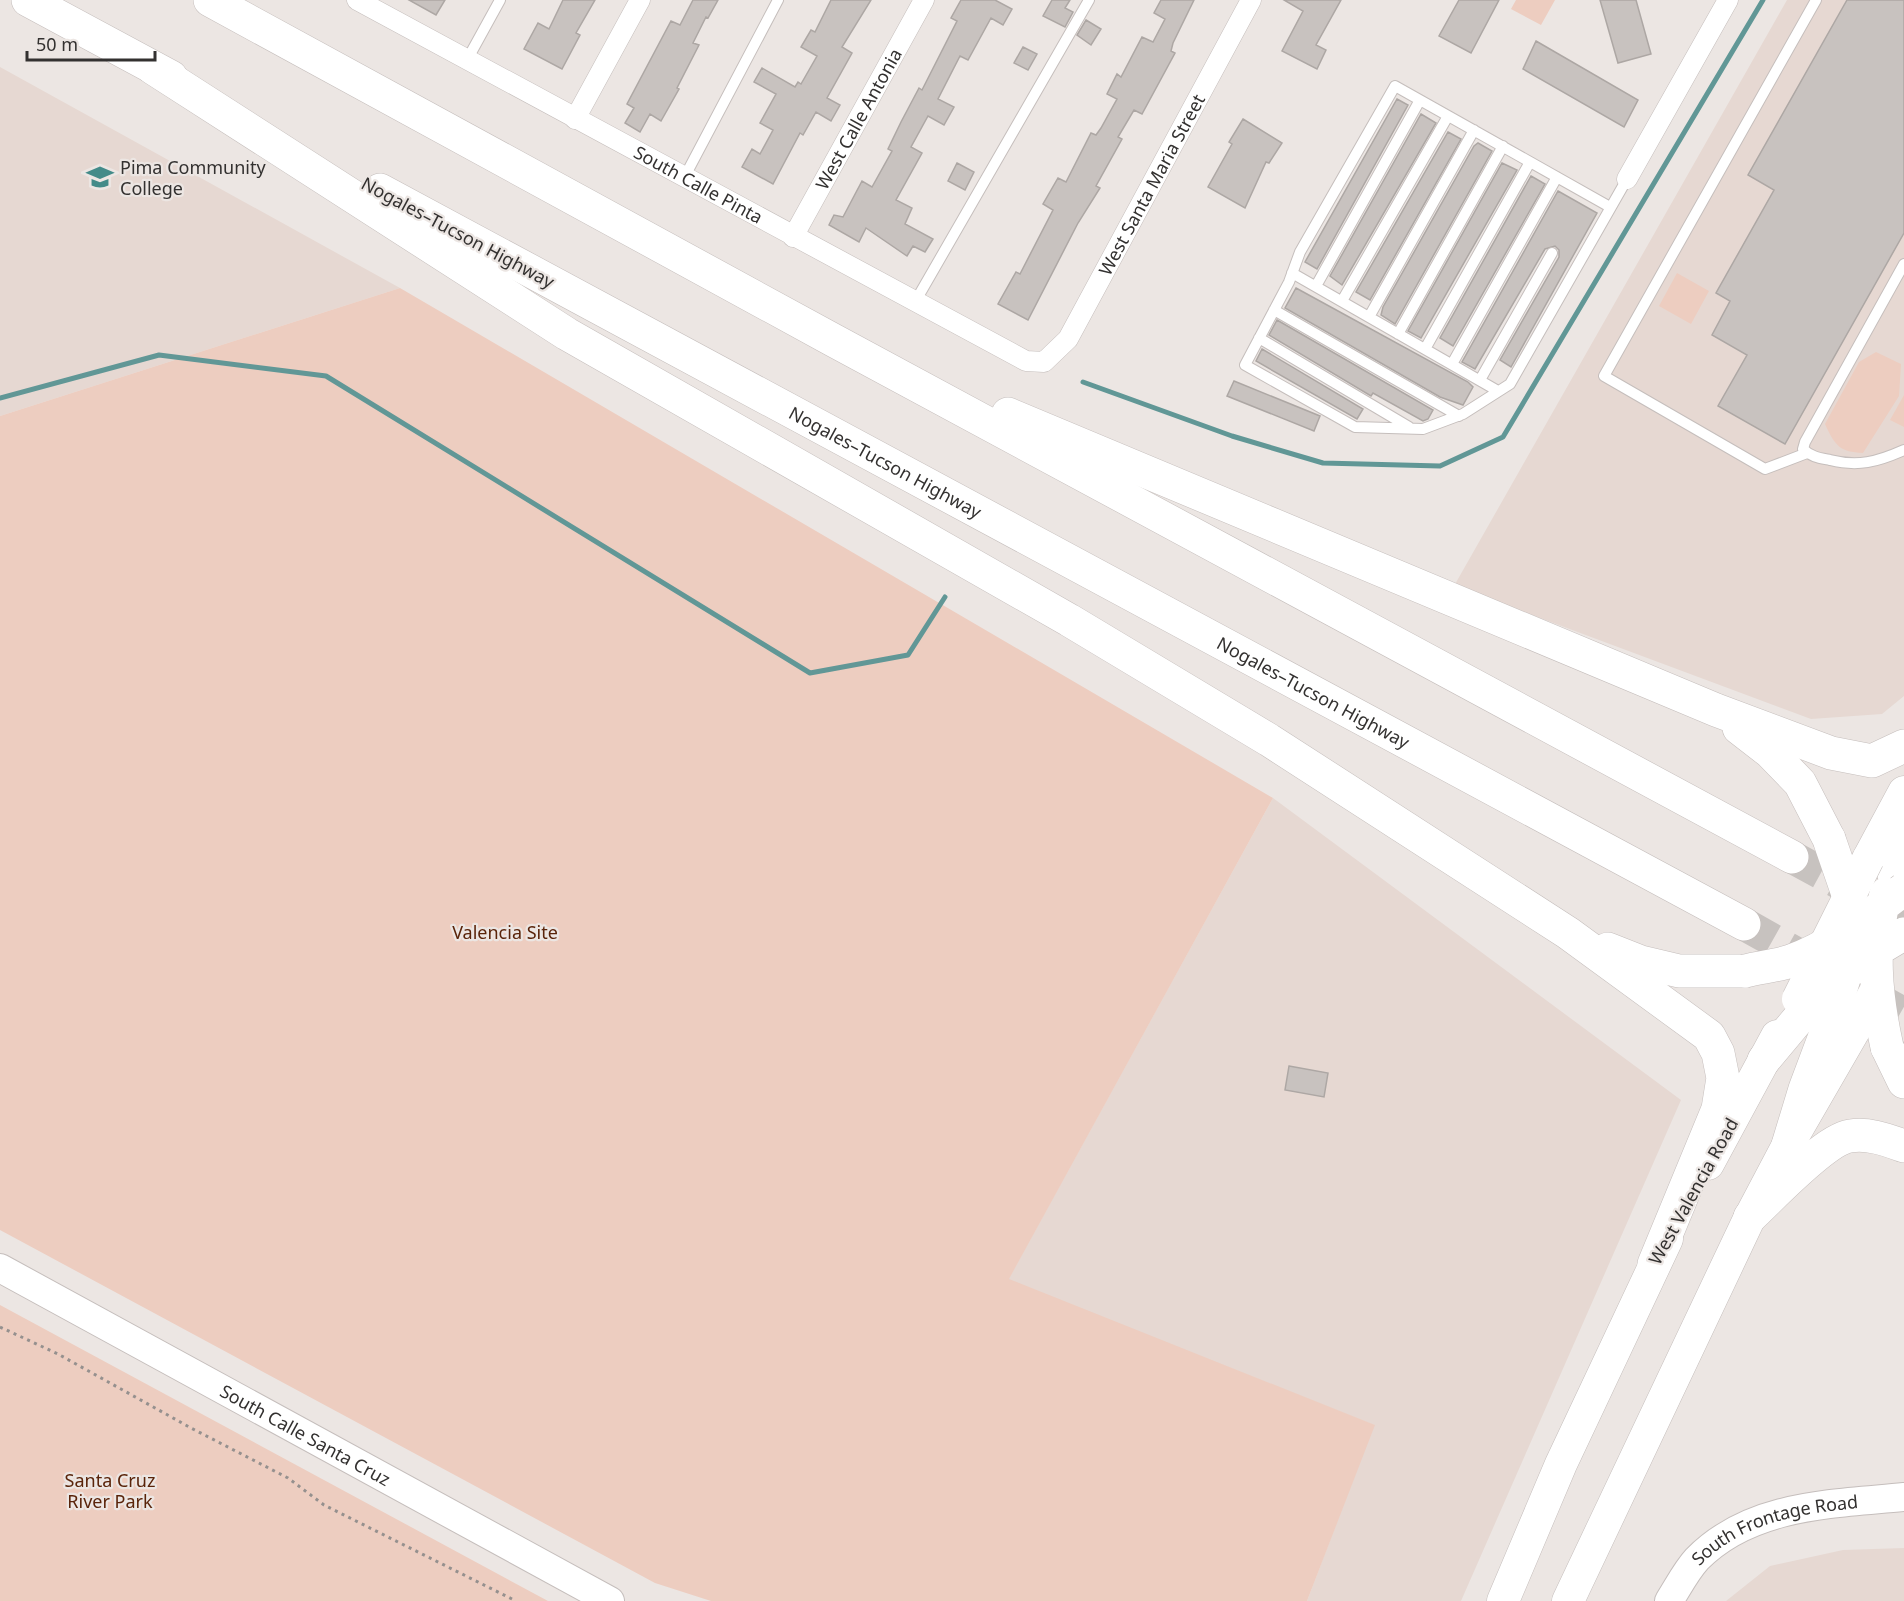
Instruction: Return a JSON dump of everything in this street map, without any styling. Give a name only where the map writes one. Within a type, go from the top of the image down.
[{"type":"highway","name":"Nogales–Tucson Highway","points":[[28,0],[1744,924]]},
{"type":"highway","points":[[210,0],[833,340],[1792,856]]},
{"type":"highway","points":[[153,68],[567,334],[1063,617],[1250,729],[1568,933],[1709,1036],[1718,1053],[1723,1078],[1718,1109],[1654,1264]]},
{"type":"highway","points":[[833,340],[1716,710],[1831,753],[1872,761],[1904,746]]},
{"type":"highway","points":[[1716,710],[1770,752],[1800,783],[1829,838],[1849,897],[1837,938],[1846,972]]},
{"type":"highway","points":[[1568,933],[1641,962],[1679,971],[1745,970],[1791,961],[1837,938],[1887,881],[1904,828]]},
{"type":"highway","points":[[1887,881],[1895,941],[1876,990],[1887,1047],[1904,1082]]},
{"type":"highway","points":[[1788,1145],[1824,1012],[1846,972],[1895,941]]},
{"type":"highway","points":[[1764,1060],[1824,1012]]},
{"type":"highway","points":[[1750,1217],[1818,1154],[1848,1136],[1878,1137],[1904,1146]]},
{"type":"main road","points":[[1849,897],[1887,881],[1904,792]]},
{"type":"main road","points":[[1824,1012],[1837,938]]},
{"type":"main road","points":[[1824,1012],[1876,990]]},
{"type":"main road","name":"West Valencia Road","points":[[1503,1601],[1561,1464],[1654,1264],[1764,1060]]},
{"type":"main road","points":[[1568,1601],[1750,1217],[1788,1145]]},
{"type":"street","points":[[575,119],[640,0]]},
{"type":"street","name":"West Calle Antonia","points":[[793,237],[924,0]]},
{"type":"street","name":"West Santa Maria Street","points":[[1044,362],[1068,339],[1251,0]]},
{"type":"street","points":[[1627,179],[1728,0]]},
{"type":"street","name":"South Calle Pinta","points":[[359,1],[1026,361],[1044,362]]},
{"type":"street","name":"South Calle Santa Cruz","points":[[0,1268],[610,1601]]},
{"type":"street","name":"South Frontage Road","points":[[1669,1601],[1698,1558],[1726,1538],[1754,1523],[1782,1512],[1808,1506],[1904,1497]]},
{"type":"lane","points":[[467,60],[500,0]]},
{"type":"lane","points":[[684,178],[778,0]]},
{"type":"lane","points":[[915,302],[1089,0]]},
{"type":"lane","points":[[1807,453],[1766,469],[1604,376],[1816,0]]},
{"type":"lane","points":[[1610,207],[1395,86],[1300,252],[1274,310],[1245,365],[1355,427],[1423,429],[1459,416],[1510,384],[1627,179]]},
{"type":"lane","points":[[1316,286],[1420,100]]},
{"type":"lane","points":[[1342,301],[1448,116]]},
{"type":"lane","points":[[1370,317],[1474,130]]},
{"type":"lane","points":[[1398,334],[1503,146]]},
{"type":"lane","points":[[1425,349],[1530,162]]},
{"type":"lane","points":[[1452,364],[1557,177]]},
{"type":"lane","points":[[1480,380],[1552,254]]},
{"type":"lane","points":[[1904,264],[1804,442],[1803,449],[1807,453],[1843,464],[1861,465],[1904,450]]},
{"type":"lane","points":[[1292,273],[1498,391]]},
{"type":"lane","points":[[1274,310],[1459,416]]},
{"type":"lane","points":[[1259,338],[1412,429]]},
{"type":"path","points":[[0,1327],[58,1354],[191,1428],[288,1478],[324,1505],[516,1601]]},
{"type":"shaded area","points":[[1787,0],[1904,0],[1904,696],[1882,714],[1811,719],[1454,586]]},
{"type":"shaded area","name":"Pima Community College","points":[[0,67],[400,288],[0,416]]},
{"type":"shaded area","points":[[1273,798],[1681,1100],[1461,1601],[1307,1601],[1374,1425],[1008,1280]]},
{"type":"shaded area","points":[[1904,1548],[1904,1601],[1726,1601],[1770,1566],[1843,1550]]},
{"type":"green space","points":[[1516,0],[1555,0],[1541,25],[1511,9]]},
{"type":"green space","points":[[1677,273],[1709,291],[1691,324],[1659,306]]},
{"type":"green space","name":"Valencia Site","points":[[400,288],[1273,798],[1009,1279],[1375,1425],[1307,1601],[711,1601],[655,1583],[0,1230],[0,416]]},
{"type":"green space","points":[[1876,352],[1901,364],[1899,396],[1863,453],[1849,451],[1835,443],[1825,424],[1859,362]]},
{"type":"green space","points":[[1904,395],[1904,427],[1890,420]]},
{"type":"green space","name":"Santa Cruz River Park","points":[[0,1305],[548,1601],[0,1601]]},
{"type":"building","points":[[409,0],[445,0],[436,15]]},
{"type":"building","points":[[563,0],[595,0],[576,33],[580,35],[562,69],[524,49],[538,23],[549,29]]},
{"type":"building","points":[[693,0],[718,0],[708,18],[706,17],[693,43],[699,45],[661,121],[650,114],[640,132],[625,123],[634,108],[627,104],[671,21],[680,25]]},
{"type":"building","points":[[831,0],[871,0],[842,47],[852,53],[827,98],[840,105],[831,121],[816,112],[803,135],[800,133],[773,184],[742,167],[752,149],[760,154],[773,130],[760,123],[776,94],[754,82],[762,68],[795,87],[798,82],[801,84],[817,56],[801,47],[811,30],[815,32]]},
{"type":"building","points":[[961,0],[995,0],[1012,9],[1003,25],[991,18],[968,60],[960,56],[938,99],[954,107],[944,125],[928,116],[911,147],[922,153],[896,200],[912,208],[905,224],[933,239],[925,252],[913,246],[907,256],[866,228],[859,242],[829,225],[834,215],[843,217],[862,181],[872,187],[892,151],[888,149],[901,122],[919,88],[922,90],[957,21],[951,18]]},
{"type":"building","points":[[1052,0],[1070,0],[1065,8],[1073,12],[1065,27],[1043,16]]},
{"type":"building","points":[[1161,0],[1194,0],[1173,43],[1171,51],[1175,53],[1142,114],[1134,110],[1118,137],[1122,139],[1096,186],[1100,188],[1078,223],[1028,320],[998,304],[1016,272],[1020,274],[1053,210],[1043,204],[1058,178],[1066,182],[1091,133],[1096,135],[1117,99],[1107,94],[1117,74],[1121,77],[1142,37],[1153,42],[1165,19],[1154,13]]},
{"type":"building","points":[[1284,0],[1341,0],[1316,45],[1326,50],[1317,69],[1282,51],[1303,11]]},
{"type":"building","points":[[1459,0],[1499,0],[1471,53],[1439,36]]},
{"type":"building","points":[[1600,0],[1636,0],[1651,54],[1618,63]]},
{"type":"building","points":[[1847,0],[1904,0],[1904,233],[1785,444],[1718,406],[1747,355],[1712,335],[1730,301],[1716,293],[1774,190],[1748,175]]},
{"type":"building","points":[[1086,20],[1101,29],[1091,45],[1077,35]]},
{"type":"building","points":[[1536,41],[1638,100],[1624,127],[1523,69]]},
{"type":"building","points":[[1023,47],[1037,54],[1028,70],[1014,63]]},
{"type":"building","points":[[1397,99],[1408,105],[1317,269],[1305,262]]},
{"type":"building","points":[[1421,114],[1436,123],[1342,285],[1330,276]]},
{"type":"building","points":[[1243,119],[1282,143],[1269,163],[1266,162],[1245,208],[1208,187],[1232,144],[1229,142]]},
{"type":"building","points":[[1448,132],[1461,139],[1370,300],[1356,292]]},
{"type":"building","points":[[1478,143],[1492,151],[1395,324],[1381,315],[1383,307],[1474,146]]},
{"type":"building","points":[[957,163],[974,172],[965,190],[948,181]]},
{"type":"building","points":[[1502,163],[1517,170],[1421,338],[1408,331]]},
{"type":"building","points":[[1531,176],[1545,184],[1453,346],[1440,338]]},
{"type":"building","points":[[1558,191],[1597,213],[1511,367],[1500,360],[1559,257],[1559,250],[1555,246],[1545,249],[1475,369],[1462,362]]},
{"type":"building","points":[[1296,288],[1468,382],[1473,387],[1463,405],[1440,397],[1285,308]]},
{"type":"building","points":[[1277,320],[1433,410],[1428,419],[1423,421],[1373,393],[1371,396],[1269,335]]},
{"type":"building","points":[[1262,349],[1363,409],[1357,419],[1256,361]]},
{"type":"building","points":[[1234,381],[1320,416],[1314,431],[1227,396]]},
{"type":"building","points":[[1289,1066],[1328,1073],[1324,1097],[1285,1090]]},
{"type":"waterway","points":[[1083,382],[1232,436],[1323,463],[1440,466],[1503,437],[1763,0]]},
{"type":"waterway","points":[[0,398],[159,355],[326,376],[810,673],[908,655],[945,597]]},
{"type":"tunnel","points":[[1792,857],[1904,918]]},
{"type":"tunnel","points":[[1744,924],[1904,1014]]},
{"type":"place","name":"Pima Community College","points":[[100,177]]}]
